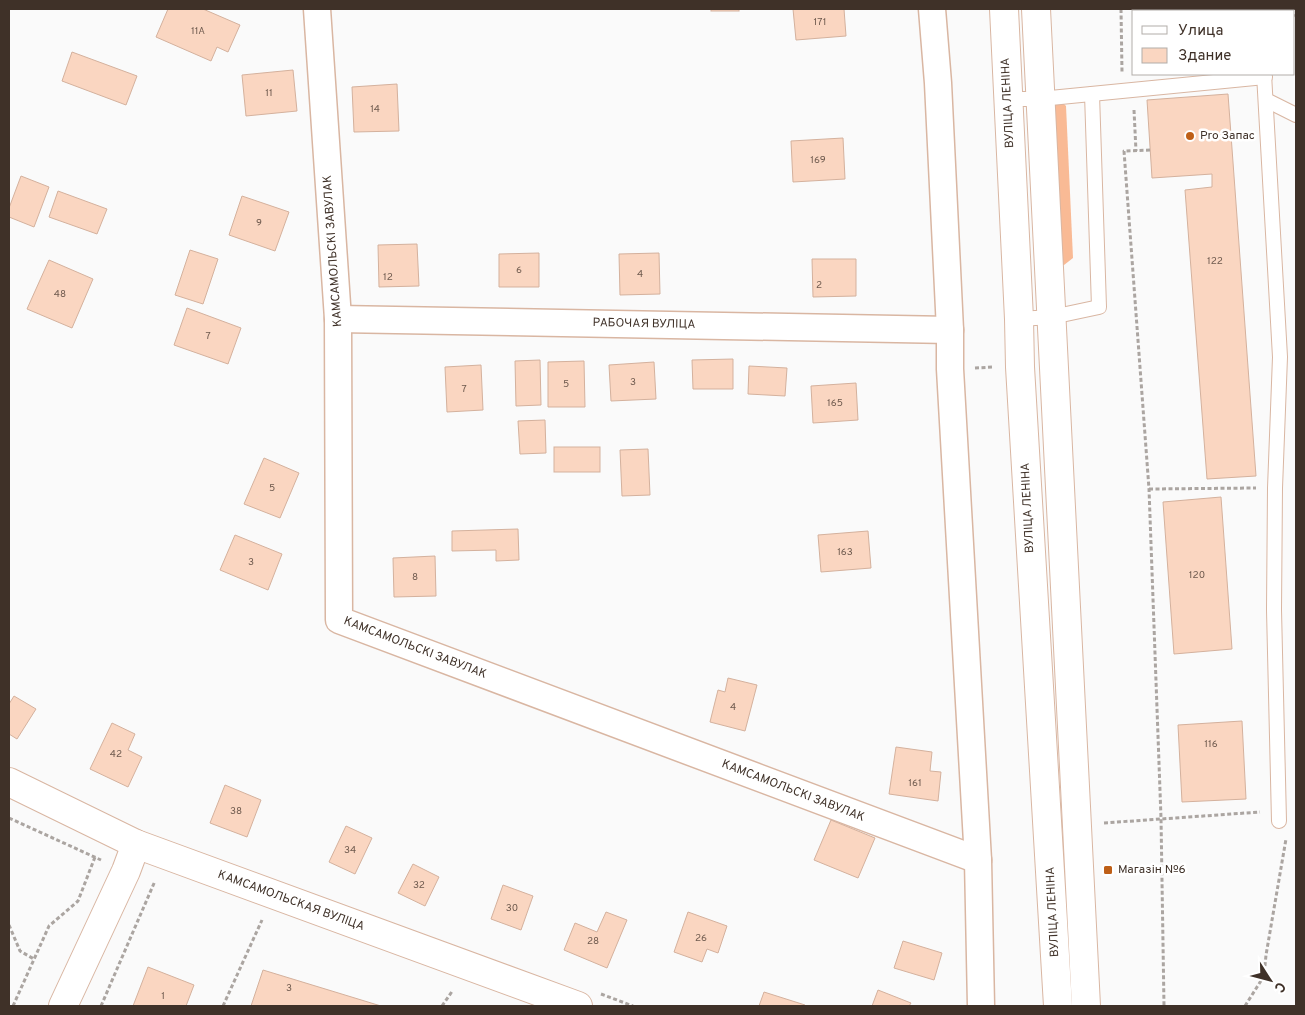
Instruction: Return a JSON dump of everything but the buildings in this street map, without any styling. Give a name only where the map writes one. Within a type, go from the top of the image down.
[{"type":"main road","name":"ВУЛІЦА ЛЕНІНА","points":[[1004,9],[1020,367],[1058,1006]]},
{"type":"main road","points":[[1036,9],[1086,1006]]},
{"type":"main road","name":"КАМСАМОЛЬСКАЯ ВУЛІЦА","points":[[9,782],[136,844],[578,1006]]},
{"type":"main road","points":[[63,1006],[126,871],[136,844]]},
{"type":"street","name":"КАМСАМОЛЬСКІ ЗАВУЛАК","points":[[317,9],[338,320],[339,620],[978,860]]},
{"type":"street","points":[[932,9],[938,83],[951,379],[978,860],[981,1006]]},
{"type":"street","name":"РАБОЧАЯ ВУЛІЦА","points":[[338,320],[950,330]]},
{"type":"lane","points":[[1008,99],[1040,99],[1264,75],[1280,357],[1275,488],[1274,610],[1279,816]]},
{"type":"lane","points":[[1019,319],[1052,317],[1099,307],[1092,94]]},
{"type":"lane","points":[[1266,100],[1296,115]]},
{"type":"path","points":[[1121,9],[1128,90],[1136,151]]},
{"type":"path","points":[[1150,150],[1124,151],[1149,489],[1161,818],[1164,1006]]},
{"type":"path","points":[[1149,489],[1275,488]]},
{"type":"path","points":[[1104,823],[1161,818],[1279,816]]},
{"type":"path","points":[[1245,1006],[1264,976],[1286,838]]},
{"type":"path","points":[[13,1006],[49,926],[78,901],[95,857]]},
{"type":"path","points":[[101,1006],[154,881]]},
{"type":"path","points":[[223,1006],[263,919]]},
{"type":"path","points":[[9,924],[20,951],[34,959]]},
{"type":"path","points":[[442,1006],[453,990]]},
{"type":"shaded area","points":[[1053,102],[1063,103],[1066,106],[1073,258],[1064,265],[1060,264]]},
{"type":"place","name":"Pro Запас","points":[[1190,136]]},
{"type":"place","name":"Магазін №6","points":[[1108,870]]}]
